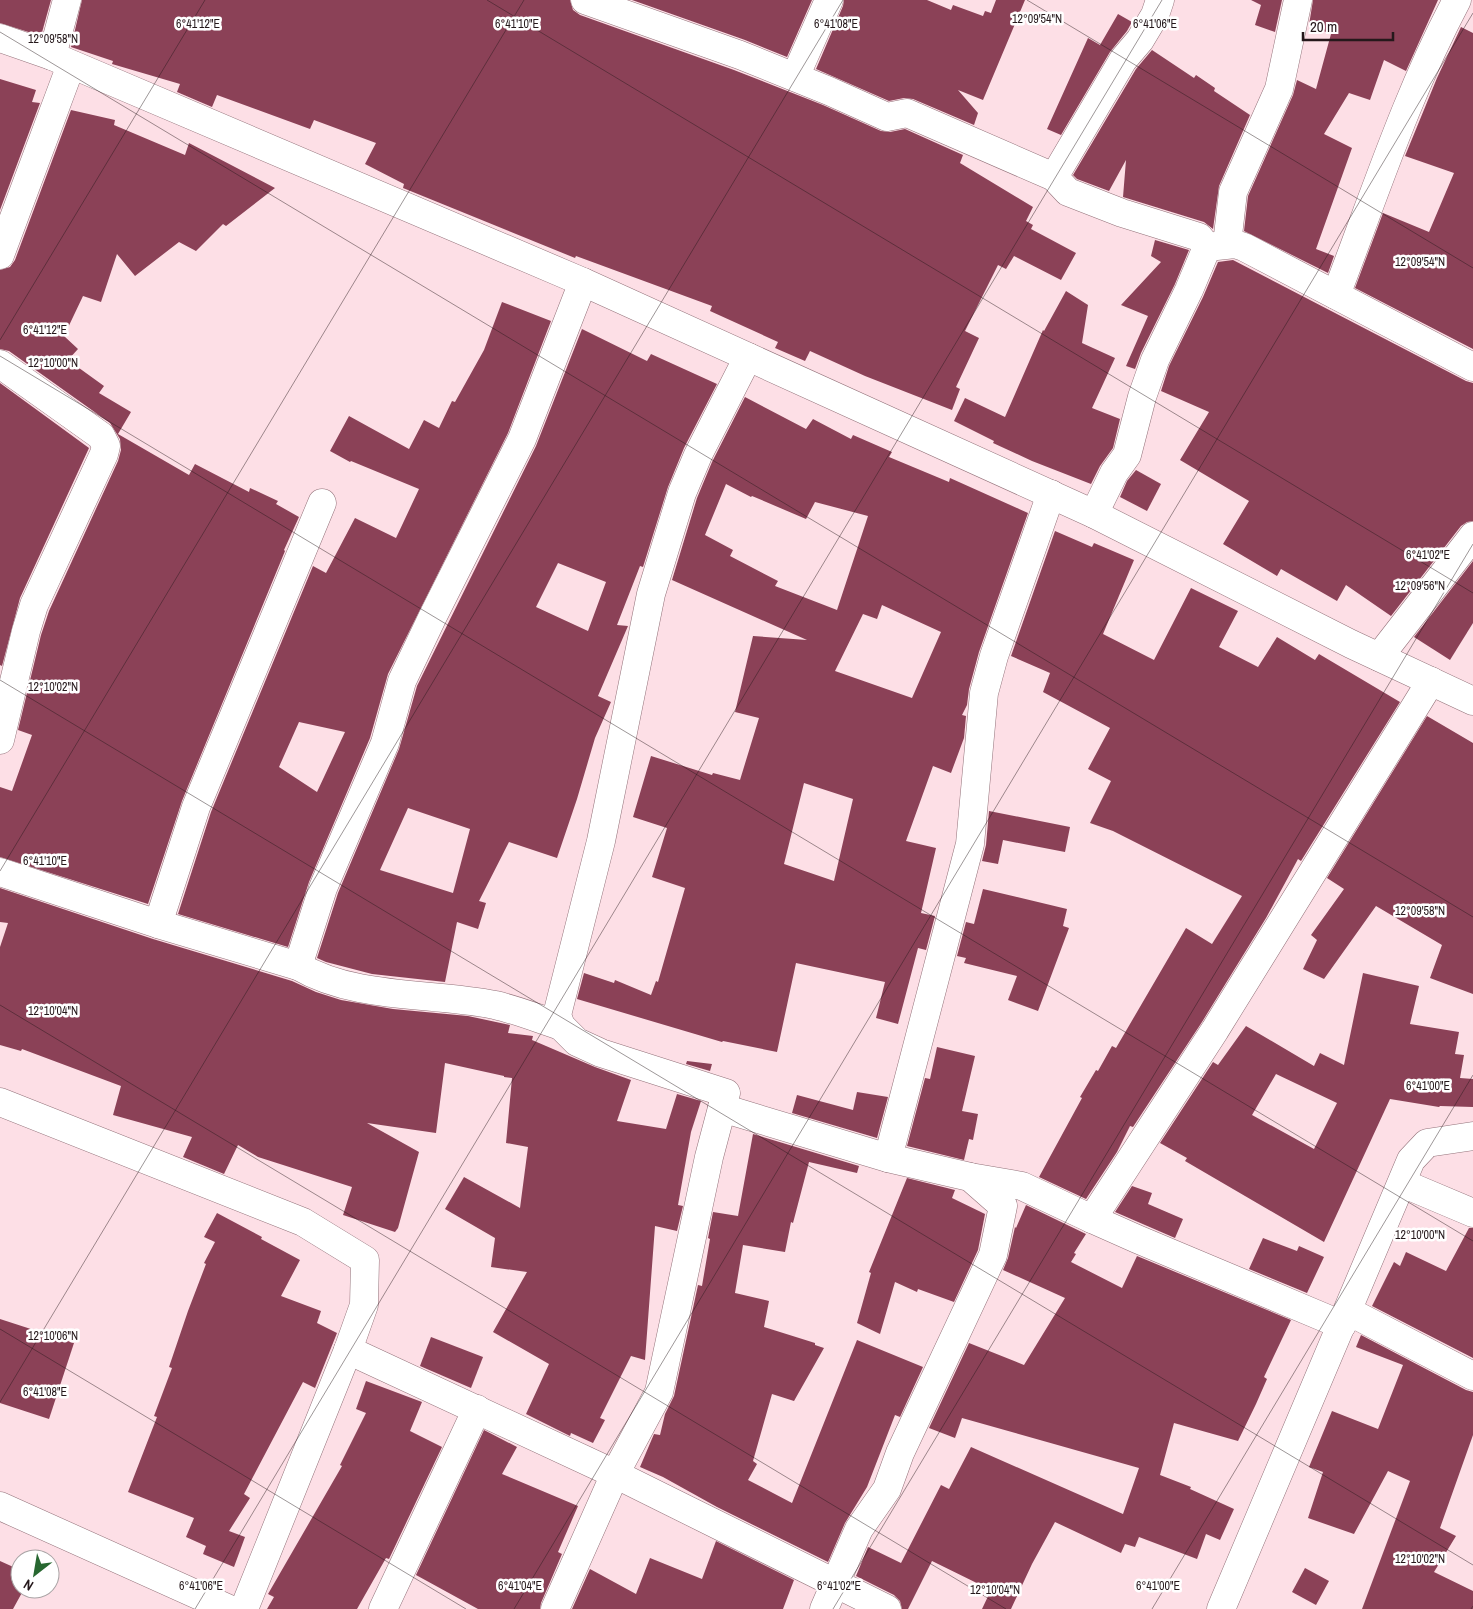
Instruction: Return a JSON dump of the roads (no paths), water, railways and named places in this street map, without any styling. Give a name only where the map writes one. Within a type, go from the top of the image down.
[{"type":"street","points":[[0,255],[62,60],[67,0]]},
{"type":"street","points":[[586,0],[740,55],[887,117],[908,114],[1054,177],[1068,192],[1217,246],[1235,244],[1244,247],[1473,367]]},
{"type":"street","points":[[795,77],[829,0]]},
{"type":"street","points":[[1054,177],[1123,60],[1140,40],[1155,14],[1160,0]]},
{"type":"street","points":[[1094,514],[1114,473],[1127,455],[1142,397],[1155,360],[1189,290],[1217,246],[1233,192],[1279,89],[1298,0]]},
{"type":"street","points":[[1336,295],[1413,92],[1437,37],[1457,0]]},
{"type":"street","points":[[0,38],[62,60],[583,282],[1094,514],[1379,657],[1473,701]]},
{"type":"street","points":[[298,966],[323,888],[385,743],[402,681],[522,439],[583,282]]},
{"type":"street","points":[[561,1026],[558,1015],[601,841],[651,594],[682,493],[698,455],[748,357]]},
{"type":"street","points":[[0,364],[101,436],[106,446],[34,605],[0,740]]},
{"type":"street","points":[[888,1158],[970,844],[984,693],[994,656],[1051,494]]},
{"type":"street","points":[[158,924],[196,807],[322,503]]},
{"type":"street","points":[[1379,657],[1473,536]]},
{"type":"street","points":[[1092,1218],[1215,1030],[1431,681]]},
{"type":"street","points":[[0,872],[158,924],[298,966],[315,976],[347,986],[496,1005],[561,1026],[577,1042],[601,1053],[726,1093],[709,1157],[659,1392],[615,1474],[555,1609]]},
{"type":"street","points":[[0,1102],[302,1222],[365,1260],[364,1305],[348,1350],[244,1609]]},
{"type":"street","points":[[722,1108],[888,1158],[970,1177],[1022,1186],[1137,1239],[1345,1318],[1473,1376]]},
{"type":"street","points":[[1221,1609],[1411,1160],[1427,1143],[1473,1136]]},
{"type":"street","points":[[824,1609],[859,1529],[887,1489],[900,1453],[993,1255],[1003,1206],[970,1177]]},
{"type":"street","points":[[1402,1183],[1473,1214]]},
{"type":"street","points":[[348,1350],[615,1474],[888,1609]]},
{"type":"street","points":[[383,1609],[477,1409]]},
{"type":"street","points":[[0,1506],[229,1609]]}]
